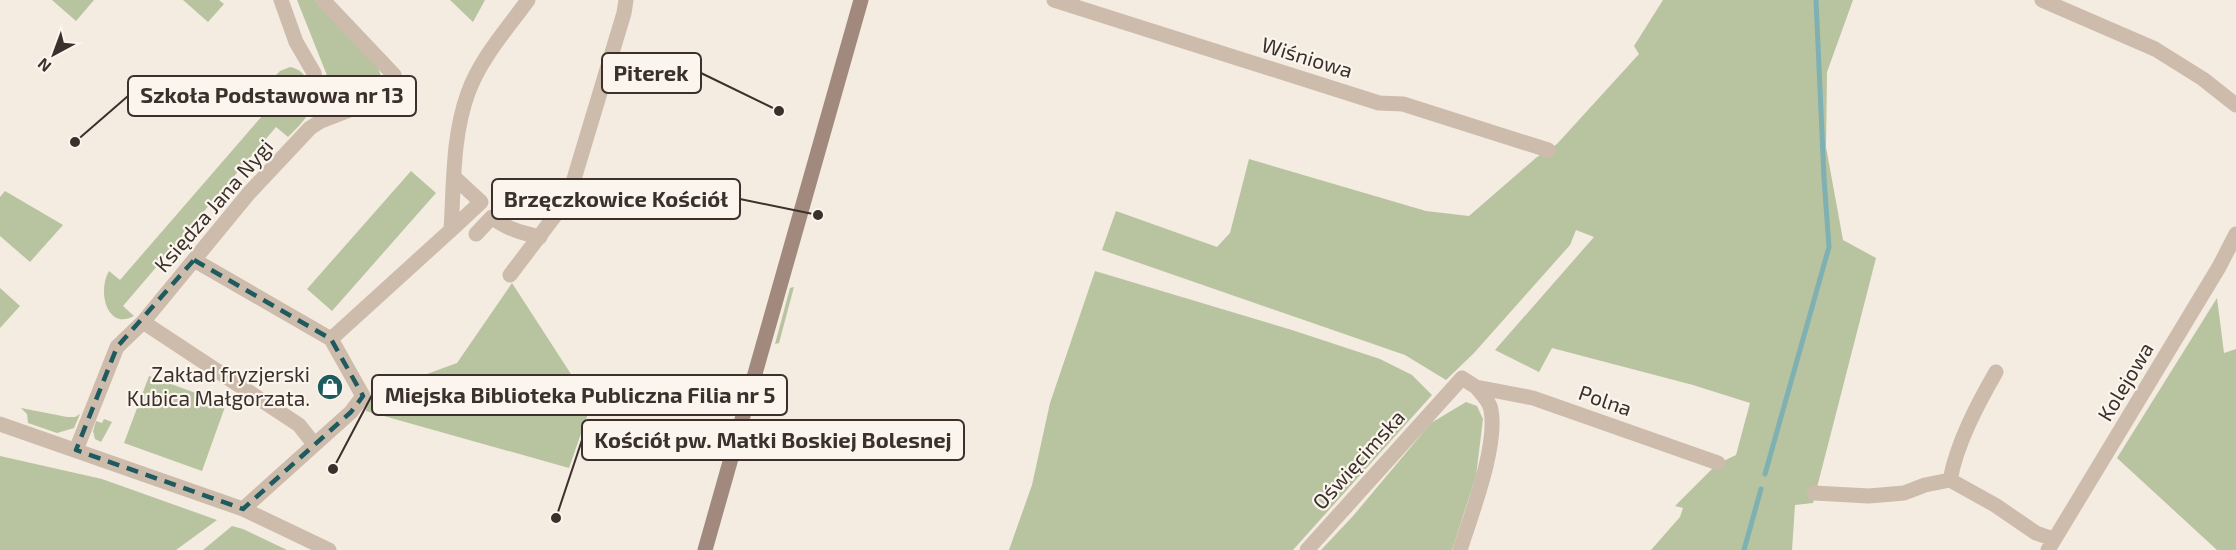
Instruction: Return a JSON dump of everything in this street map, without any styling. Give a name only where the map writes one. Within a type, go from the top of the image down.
[{"type":"main road","points":[[705,550],[861,0]]},
{"type":"street","points":[[281,0],[296,42],[314,74],[321,121]]},
{"type":"street","name":"Księdza Jana Nygi","points":[[76,450],[117,347],[143,322],[249,193],[310,128],[321,121],[378,99],[394,75],[323,0]]},
{"type":"street","points":[[451,230],[457,133],[468,92],[487,56],[528,0]]},
{"type":"street","points":[[510,275],[540,237],[571,189],[626,0]]},
{"type":"street","name":"Wiśniowa","points":[[1054,0],[1379,103],[1403,104],[1548,150]]},
{"type":"street","points":[[2042,0],[2155,49],[2203,79],[2236,105]]},
{"type":"street","points":[[331,339],[481,202],[454,177]]},
{"type":"street","points":[[476,234],[492,217],[499,223],[517,231],[540,237]]},
{"type":"street","name":"Kolejowa","points":[[2051,545],[2219,267],[2236,234]]},
{"type":"street","points":[[194,260],[331,339],[363,396],[351,412],[243,509]]},
{"type":"street","points":[[143,322],[299,425],[314,444]]},
{"type":"street","points":[[1950,480],[1954,463],[1985,391],[1996,372]]},
{"type":"street","name":"Polna","points":[[1462,378],[1476,387],[1533,398],[1718,463]]},
{"type":"street","name":"Oświęcimska","points":[[1307,550],[1462,378]]},
{"type":"street","name":"Polna","points":[[1460,550],[1483,477],[1490,438],[1491,409],[1476,387]]},
{"type":"street","points":[[0,424],[243,509],[329,550]]},
{"type":"street","points":[[1814,493],[1869,496],[1904,493],[1925,485],[1950,480],[1995,505],[2051,545]]},
{"type":"highlighted area","points":[[194,260],[331,339],[363,396],[351,412],[243,509],[76,450],[117,347]]},
{"type":"green space","points":[[52,0],[94,0],[76,21]]},
{"type":"green space","points":[[183,0],[219,0],[224,4],[208,22]]},
{"type":"green space","points":[[297,0],[315,0],[378,68],[382,78],[379,87],[340,108]]},
{"type":"green space","points":[[450,0],[485,0],[473,22]]},
{"type":"green space","points":[[1663,0],[1853,0],[1827,72],[1826,147],[1843,240],[1876,258],[1813,503],[1795,505],[1792,550],[1651,550],[1680,517],[1683,508],[1675,506],[1717,464],[1736,455],[1750,403],[1693,385],[1552,348],[1539,372],[1495,350],[1594,237],[1576,230],[1570,245],[1474,353],[1446,380],[1405,355],[1102,250],[1116,211],[1217,247],[1230,233],[1249,159],[1426,211],[1469,216],[1537,157],[1557,144],[1639,54],[1634,46]]},
{"type":"green space","points":[[290,67],[302,73],[311,90],[309,111],[300,125],[288,137],[276,127],[123,306],[134,316],[125,319],[111,314],[107,307],[104,289],[109,271],[120,280],[288,86],[276,75]]},
{"type":"green space","points":[[411,171],[436,193],[332,311],[307,289]]},
{"type":"green space","points":[[5,191],[63,225],[30,262],[0,236],[0,197]]},
{"type":"green space","points":[[1095,271],[1380,359],[1412,375],[1432,395],[1293,550],[1009,550],[1032,485],[1050,403]]},
{"type":"green space","points":[[512,283],[591,405],[569,468],[366,411],[367,401],[405,382],[457,363]]},
{"type":"green space","points":[[794,287],[779,343],[775,344],[790,288]]},
{"type":"green space","points":[[0,288],[20,306],[0,328]]},
{"type":"green space","points":[[2217,298],[2224,353],[2236,349],[2236,550],[2217,550],[2117,458]]},
{"type":"green space","points":[[149,376],[226,404],[202,471],[124,443]]},
{"type":"green space","points":[[1466,402],[1477,406],[1483,419],[1476,476],[1452,550],[1321,550],[1353,516],[1431,423]]},
{"type":"green space","points":[[21,408],[67,417],[80,414],[74,428],[57,433],[28,423],[27,414]]},
{"type":"green space","points":[[104,419],[112,422],[101,442],[95,439],[93,431],[96,421],[102,423]]},
{"type":"green space","points":[[0,456],[102,479],[217,520],[176,550],[0,550]]},
{"type":"green space","points":[[232,526],[243,529],[287,550],[203,550]]},
{"type":"waterway","points":[[1765,474],[1829,247],[1816,0]]},
{"type":"waterway","points":[[1744,550],[1761,489]]},
{"type":"place","name":"Piterek","points":[[779,111]]},
{"type":"place","name":"Szkoła Podstawowa nr 13","points":[[75,142]]},
{"type":"place","name":"Brzęczkowice Kościół","points":[[818,215]]},
{"type":"place","name":"Zakład fryzjerski Kubica Małgorzata.","points":[[330,387]]},
{"type":"place","name":"Miejska Biblioteka Publiczna Filia nr 5","points":[[333,469]]},
{"type":"place","name":"Kościół pw. Matki Boskiej Bolesnej","points":[[556,518]]}]
